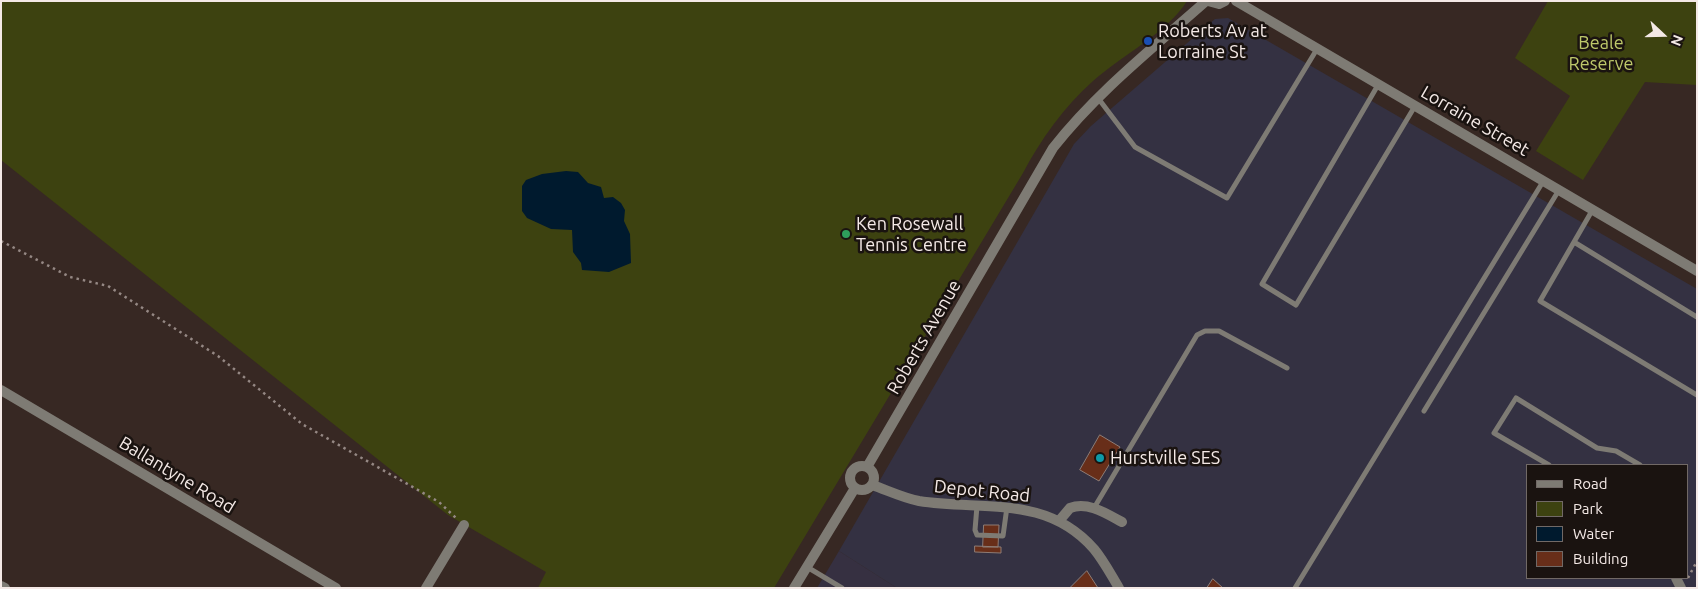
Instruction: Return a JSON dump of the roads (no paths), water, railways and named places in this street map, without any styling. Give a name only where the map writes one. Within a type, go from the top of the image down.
[{"type":"street","points":[[1207,1],[1219,4],[1225,1]]},
{"type":"street","name":"Roberts Avenue","points":[[794,588],[855,488],[850,481],[852,470],[859,466],[867,467],[1053,148],[1075,120],[1098,98],[1207,1]]},
{"type":"street","name":"Lorraine Street","points":[[1236,1],[1697,270]]},
{"type":"street","name":"Ballantyne Road","points":[[1,390],[336,588]]},
{"type":"street","points":[[855,488],[862,490],[872,484],[874,476],[867,467]]},
{"type":"street","name":"Depot Road","points":[[872,484],[917,501],[1007,506],[1059,521],[1094,550],[1119,588]]},
{"type":"street","points":[[1059,521],[1066,512],[1075,506],[1094,509],[1122,522]]},
{"type":"street","points":[[426,588],[464,525]]},
{"type":"street","points":[[1,586],[5,588]]},
{"type":"lane","points":[[1098,98],[1135,147],[1227,198],[1317,49]]},
{"type":"lane","points":[[1378,85],[1262,284],[1296,305],[1415,106]]},
{"type":"lane","points":[[1296,588],[1544,180]]},
{"type":"lane","points":[[1424,412],[1559,189]]},
{"type":"lane","points":[[1593,209],[1540,301],[1697,394]]},
{"type":"lane","points":[[1574,242],[1697,316]]},
{"type":"lane","points":[[1094,509],[1197,335],[1205,331],[1219,331],[1287,368]]},
{"type":"lane","points":[[1547,464],[1494,432],[1516,398],[1597,448],[1616,451],[1638,464]]},
{"type":"lane","points":[[977,504],[975,530],[977,536],[982,537],[1003,536],[1007,506]]},
{"type":"lane","points":[[807,566],[842,588]]},
{"type":"water","points":[[566,171],[578,172],[588,183],[601,187],[604,198],[613,197],[621,203],[625,210],[624,221],[630,234],[631,263],[609,272],[582,270],[581,263],[573,252],[572,230],[551,229],[527,218],[522,211],[522,186],[526,180],[542,174]]},
{"type":"place","name":"Roberts Av at Lorraine St","points":[[1148,41]]},
{"type":"place","name":"Ken Rosewall Tennis Centre","points":[[846,234]]},
{"type":"place","name":"Hurstville SES","points":[[1100,458]]},
{"type":"park label","name":"Beale Reserve","points":[[1601,53]]}]
